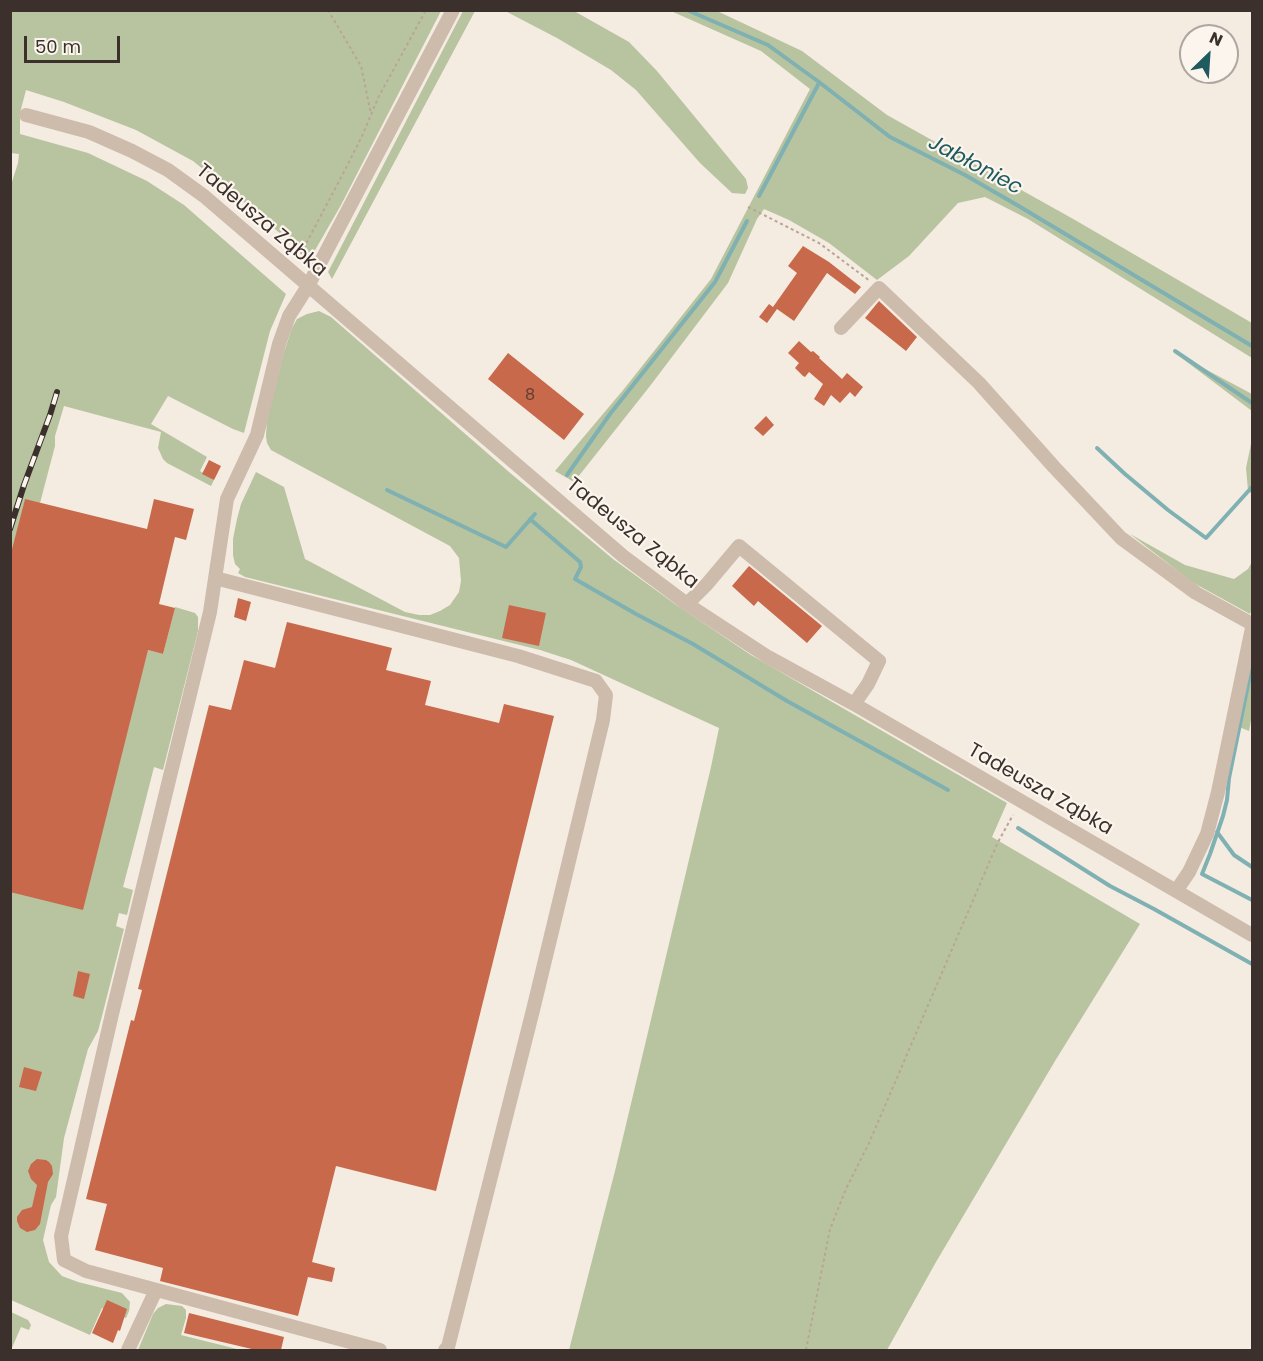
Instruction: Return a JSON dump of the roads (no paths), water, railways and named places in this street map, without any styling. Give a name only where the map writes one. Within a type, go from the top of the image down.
[{"type":"street","points":[[380,1350],[86,1271],[64,1260],[61,1236],[112,1014],[210,612],[227,499],[257,435],[279,344],[289,316],[308,286],[453,10]]},
{"type":"street","name":"Tadeusza Ząbka","points":[[26,115],[89,132],[132,151],[168,170],[204,196],[623,556],[687,604],[768,657],[854,704],[1252,935]]},
{"type":"street","points":[[841,328],[879,288],[979,383],[1121,538],[1196,593],[1252,626],[1218,792],[1207,834],[1189,872],[1176,891]]},
{"type":"street","points":[[687,604],[739,546],[879,661],[868,684],[854,704]]},
{"type":"street","points":[[215,578],[518,656],[596,681],[606,695],[603,720],[533,1010],[448,1347],[444,1350]]},
{"type":"street","points":[[129,1350],[156,1290]]},
{"type":"waterway","name":"Jabłoniec","points":[[687,10],[768,45],[890,137],[965,175],[1017,205],[1252,346]]},
{"type":"waterway","points":[[759,196],[819,83]]},
{"type":"waterway","points":[[567,475],[610,414],[715,282],[747,221]]},
{"type":"waterway","points":[[1175,351],[1252,403]]},
{"type":"waterway","points":[[1097,448],[1168,510],[1206,538],[1252,487]]},
{"type":"waterway","points":[[387,490],[506,547],[535,514]]},
{"type":"waterway","points":[[530,519],[580,562],[581,567],[575,579],[693,644],[787,701],[948,790]]},
{"type":"waterway","points":[[1252,665],[1229,778],[1227,800],[1202,874],[1252,900]]},
{"type":"waterway","points":[[1018,828],[1110,886],[1252,964]]},
{"type":"waterway","points":[[1217,832],[1234,855],[1252,867]]},
{"type":"railway","points":[[10,529],[57,392]]}]
